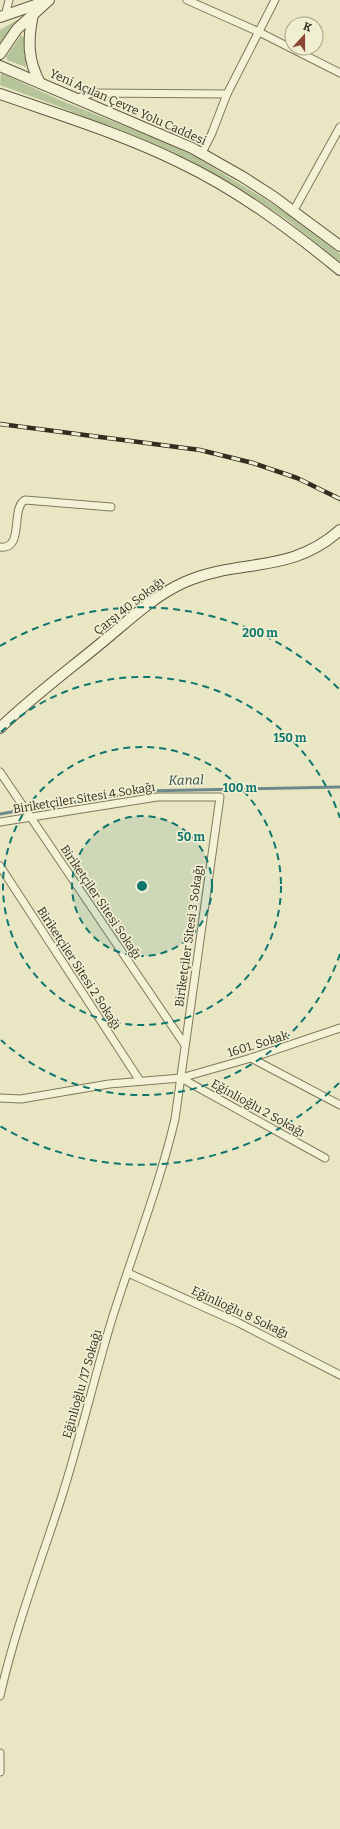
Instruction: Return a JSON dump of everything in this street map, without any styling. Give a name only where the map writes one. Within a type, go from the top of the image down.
[{"type":"main road","points":[[2,18],[49,0]]},
{"type":"main road","points":[[0,54],[17,29],[49,0]]},
{"type":"main road","points":[[33,14],[28,40],[29,52],[34,71],[40,83]]},
{"type":"main road","name":"Yeni Açılan Çevre Yolu Caddesi","points":[[0,66],[202,153],[294,210],[340,246]]},
{"type":"main road","points":[[0,94],[78,121],[180,162],[206,176],[272,217],[312,246],[340,270]]},
{"type":"main road","name":"Çarşı 40 Sokağı","points":[[0,728],[144,608],[173,588],[201,576],[273,563],[294,557],[322,543],[340,530]]},
{"type":"street","points":[[2,18],[9,0]]},
{"type":"street","points":[[187,0],[259,32],[340,73]]},
{"type":"street","points":[[202,153],[212,133],[227,94],[275,0]]},
{"type":"street","points":[[75,99],[92,93],[227,94]]},
{"type":"street","points":[[294,210],[340,127]]},
{"type":"street","points":[[0,547],[9,545],[14,540],[18,507],[20,502],[25,500],[112,507]]},
{"type":"street","name":"Biriketçiler Sitesi Sokağı","points":[[0,772],[29,817],[185,1045]]},
{"type":"street","name":"Biriketçiler Sitesi 4 Sokağı","points":[[0,822],[157,797],[220,797]]},
{"type":"street","name":"Biriketçiler Sitesi 3 Sokağı","points":[[181,1078],[220,797]]},
{"type":"street","name":"Biriketçiler Sitesi 2 Sokağı","points":[[0,866],[140,1081]]},
{"type":"street","name":"1601. Sokak","points":[[0,1098],[26,1099],[92,1086],[181,1078],[251,1058],[340,1028]]},
{"type":"street","points":[[251,1058],[340,1105]]},
{"type":"street","name":"Eğinlioğlu 2 Sokağı","points":[[181,1078],[325,1158]]},
{"type":"street","name":"Eğinlioğlu /17 Sokağı","points":[[0,1696],[15,1639],[61,1497],[113,1318],[167,1154],[175,1119],[181,1078]]},
{"type":"street","name":"Eğinlioğlu 8 Sokağı","points":[[128,1273],[239,1323],[340,1375]]},
{"type":"street","points":[[0,1753],[0,1772]]},
{"type":"green space","points":[[29,13],[0,43],[0,30]]},
{"type":"green space","points":[[21,35],[24,37],[26,67],[7,60],[6,57]]},
{"type":"green space","points":[[1,73],[62,101],[167,143],[194,156],[294,218],[340,254],[340,262],[286,219],[234,185],[187,159],[55,105],[0,85]]},
{"type":"waterway","name":"Kanal","points":[[33,809],[144,791],[340,787]]},
{"type":"waterway","name":"Kanal","points":[[0,814],[17,811]]},
{"type":"railway","points":[[0,424],[200,450],[253,463],[297,478],[340,499]]}]
